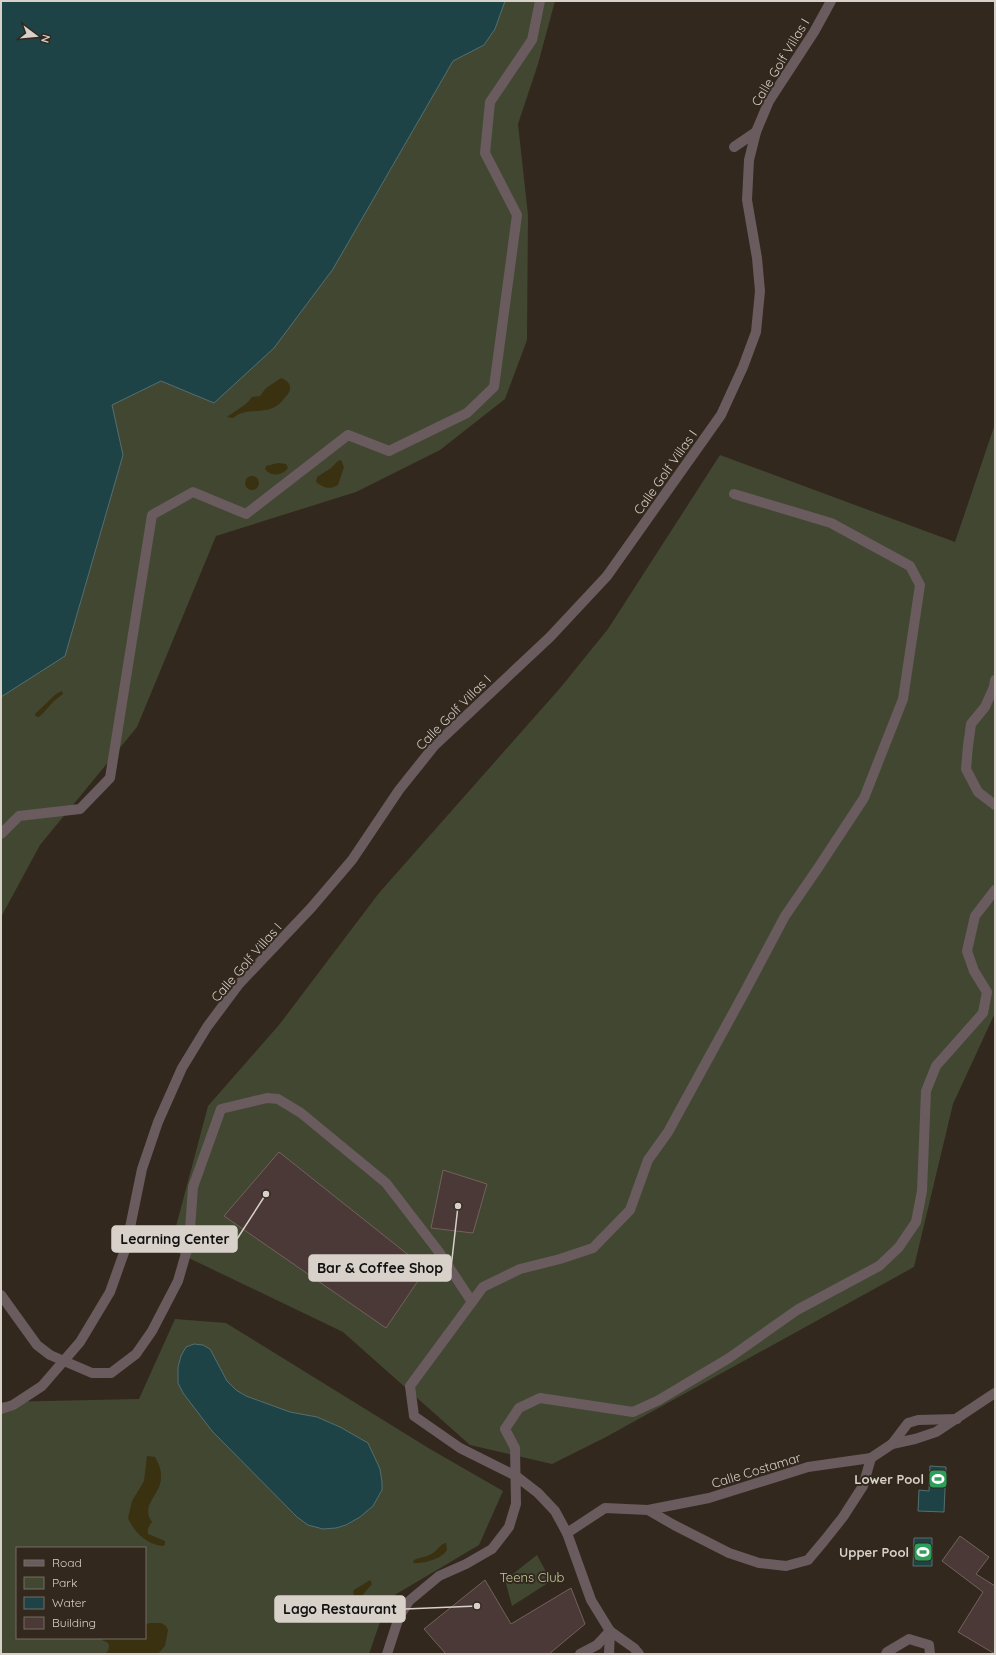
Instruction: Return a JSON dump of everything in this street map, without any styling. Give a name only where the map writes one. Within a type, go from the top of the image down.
[{"type":"street","points":[[1,834],[19,816],[80,809],[110,778],[152,515],[193,492],[246,514],[348,435],[389,452],[467,413],[494,387],[517,215],[485,153],[490,102],[532,40],[540,1]]},
{"type":"street","name":"Calle Golf Villas I","points":[[1,1409],[14,1405],[42,1386],[80,1342],[110,1292],[126,1248],[142,1169],[158,1122],[182,1068],[207,1027],[239,984],[311,908],[352,860],[399,790],[435,745],[550,636],[607,576],[721,415],[743,367],[756,332],[760,291],[757,258],[747,200],[749,160],[756,132],[769,101],[814,32],[831,1]]},
{"type":"street","points":[[734,147],[756,132]]},
{"type":"street","points":[[639,1654],[634,1648],[610,1631],[591,1600],[567,1533],[555,1511],[538,1493],[516,1476],[460,1448],[414,1416],[410,1386],[483,1287],[520,1269],[560,1259],[593,1248],[630,1210],[648,1160],[668,1132],[785,916],[864,798],[903,699],[920,585],[910,566],[831,523],[734,494]]},
{"type":"street","points":[[995,680],[994,688],[985,706],[971,724],[966,769],[978,792],[995,805]]},
{"type":"street","points":[[387,1654],[399,1617],[409,1601],[439,1576],[466,1564],[492,1549],[509,1527],[516,1504],[516,1476],[515,1448],[506,1429],[519,1408],[540,1398],[633,1412],[659,1400],[729,1358],[798,1310],[879,1266],[899,1247],[916,1222],[922,1191],[926,1091],[936,1066],[983,1014],[987,992],[974,971],[967,951],[975,916],[995,890]]},
{"type":"street","points":[[1,1295],[38,1345],[50,1355],[92,1373],[111,1373],[136,1354],[152,1331],[178,1281],[189,1243],[193,1187],[221,1109],[267,1098],[278,1099],[301,1113],[386,1183],[439,1252],[472,1302]]},
{"type":"street","name":"Calle Costamar","points":[[892,1444],[915,1439],[936,1432],[995,1393]]},
{"type":"street","name":"Calle Costamar","points":[[567,1533],[605,1508],[648,1510],[709,1498],[808,1467],[871,1458],[892,1444],[908,1423],[918,1420],[957,1419]]},
{"type":"street","name":"Calle Costamar","points":[[648,1510],[729,1553],[759,1563],[786,1566],[808,1560],[829,1535],[843,1517],[863,1486],[871,1458]]},
{"type":"street","points":[[580,1654],[597,1645],[610,1631]]},
{"type":"street","points":[[609,1654],[610,1631]]},
{"type":"street","points":[[886,1654],[909,1640],[928,1645],[930,1654]]},
{"type":"green space","points":[[458,1],[555,1],[538,64],[518,124],[528,215],[527,340],[505,399],[440,450],[356,492],[216,536],[137,727],[40,845],[1,917],[1,636],[89,394]]},
{"type":"green space","points":[[995,424],[995,1013],[953,1104],[914,1267],[606,1437],[552,1464],[470,1445],[343,1332],[170,1249],[208,1106],[279,1025],[379,893],[561,687],[608,629],[720,455],[955,542]]},
{"type":"green space","points":[[175,1319],[226,1323],[430,1449],[503,1491],[479,1545],[388,1599],[369,1654],[1,1654],[1,1402],[139,1399]]},
{"type":"green space","name":"Teens Club","points":[[537,1555],[551,1581],[512,1606],[505,1580]]},
{"type":"sand","points":[[281,378],[289,384],[290,390],[283,400],[277,405],[271,409],[245,412],[233,418],[227,417],[244,405],[252,397],[260,396],[266,388]]},
{"type":"sand","points":[[341,460],[344,467],[338,485],[327,488],[316,482],[317,477]]},
{"type":"sand","points":[[278,463],[286,464],[288,468],[286,471],[280,474],[273,474],[267,472],[265,469],[266,466]]},
{"type":"sand","points":[[252,476],[257,478],[259,483],[257,488],[252,490],[247,488],[245,483],[247,478]]},
{"type":"sand","points":[[62,691],[63,694],[56,699],[39,717],[35,716],[35,714],[56,694]]},
{"type":"sand","points":[[147,1456],[155,1457],[161,1473],[159,1487],[150,1504],[148,1512],[152,1522],[148,1528],[148,1534],[165,1541],[165,1545],[162,1546],[151,1543],[141,1536],[128,1518],[132,1501],[144,1481]]},
{"type":"sand","points":[[446,1543],[447,1549],[442,1556],[427,1562],[413,1563],[414,1560],[435,1552]]},
{"type":"sand","points":[[370,1580],[372,1584],[360,1598],[355,1597],[353,1592],[354,1590]]},
{"type":"sand","points":[[161,1623],[166,1626],[168,1630],[165,1646],[158,1654],[104,1654],[108,1651],[109,1646],[108,1643],[102,1639],[146,1639],[146,1624]]},
{"type":"water","points":[[1,1],[505,1],[495,29],[484,45],[453,61],[333,269],[274,348],[214,403],[161,381],[112,405],[123,455],[65,656],[1,697]]},
{"type":"water","points":[[194,1344],[203,1345],[210,1349],[227,1381],[236,1390],[246,1396],[290,1412],[317,1417],[340,1427],[368,1443],[380,1469],[382,1482],[382,1490],[373,1506],[360,1517],[346,1525],[336,1528],[323,1529],[308,1525],[297,1517],[212,1431],[183,1393],[178,1383],[178,1367],[181,1356],[186,1347]]},
{"type":"water","name":"Lower Pool","points":[[930,1466],[946,1467],[944,1512],[918,1511],[919,1490],[929,1491]]},
{"type":"water","name":"Upper Pool","points":[[914,1538],[932,1538],[932,1566],[913,1566]]},
{"type":"building","points":[[279,1152],[426,1269],[386,1328],[224,1216]]},
{"type":"building","points":[[443,1170],[487,1184],[473,1233],[431,1228]]},
{"type":"building","points":[[960,1536],[989,1557],[976,1574],[995,1586],[995,1654],[958,1632],[983,1592],[942,1561]]},
{"type":"building","points":[[485,1580],[511,1624],[571,1588],[585,1624],[549,1654],[446,1654],[424,1629]]},
{"type":"place","name":"Learning Center","points":[[266,1194]]},
{"type":"place","name":"Bar & Coffee Shop","points":[[458,1206]]},
{"type":"place","name":"Lower Pool","points":[[938,1479]]},
{"type":"place","name":"Upper Pool","points":[[923,1552]]},
{"type":"place","name":"Lago Restaurant","points":[[477,1606]]}]
